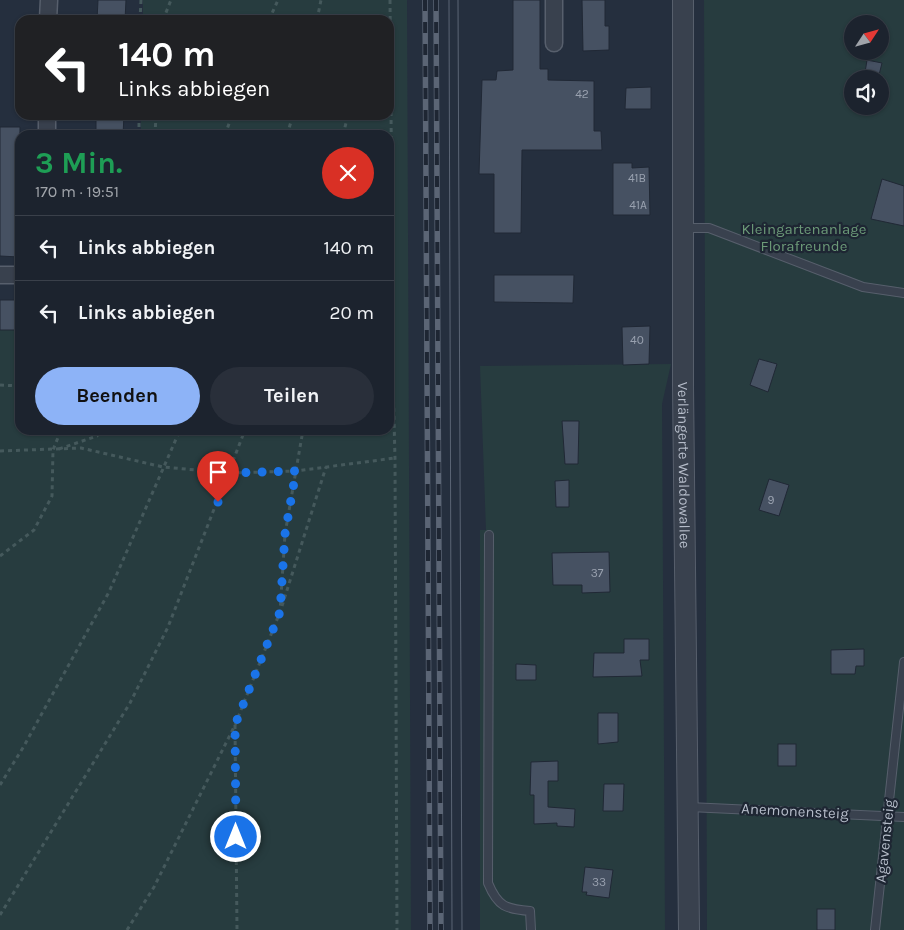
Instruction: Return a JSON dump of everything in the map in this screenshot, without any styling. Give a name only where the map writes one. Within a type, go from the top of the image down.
[{"type":"street","points":[[48,15],[49,0]]},
{"type":"street","points":[[554,0],[554,43]]},
{"type":"street","name":"Verlängerte Waldowallee","points":[[683,0],[686,807],[689,930]]},
{"type":"street","points":[[0,275],[15,275]]},
{"type":"lane","points":[[683,228],[709,228],[863,287],[904,293]]},
{"type":"lane","points":[[490,535],[488,883],[498,902],[510,909],[530,911],[531,930]]},
{"type":"lane","name":"Agavensteig","points":[[875,930],[904,662]]},
{"type":"lane","name":"Anemonensteig","points":[[686,807],[904,816]]},
{"type":"path","points":[[140,15],[141,0]]},
{"type":"path","points":[[165,15],[171,0]]},
{"type":"path","points":[[271,15],[278,0]]},
{"type":"path","points":[[318,15],[321,0]]},
{"type":"path","points":[[390,0],[390,15]]},
{"type":"path","points":[[0,385],[15,386]]},
{"type":"path","points":[[394,426],[397,930]]},
{"type":"path","points":[[0,556],[34,530],[52,496],[53,450],[59,435]]},
{"type":"path","points":[[53,450],[98,435]]},
{"type":"path","points":[[0,784],[24,746],[109,592],[178,435]]},
{"type":"path","points":[[0,915],[130,703],[168,627],[243,435]]},
{"type":"path","points":[[280,612],[285,534],[302,435]]},
{"type":"path","points":[[0,451],[82,448],[163,467],[228,473],[296,471],[395,458]]},
{"type":"path","points":[[127,930],[154,887],[235,725],[280,612],[326,467]]},
{"type":"path","points":[[235,725],[237,930]]},
{"type":"green space","points":[[143,0],[407,0],[411,930],[0,930],[0,330],[15,330],[15,435],[394,435],[394,130],[141,130],[141,120],[394,120],[394,15],[143,15]]},
{"type":"green space","name":"Kleingartenanlage Florafreunde","points":[[704,0],[904,0],[904,930],[707,930]]},
{"type":"green space","points":[[671,364],[662,404],[665,930],[480,930],[480,530],[486,530],[480,366]]},
{"type":"building","points":[[98,0],[126,0],[125,15],[97,15]]},
{"type":"building","points":[[513,0],[540,0],[540,69],[548,69],[548,80],[594,81],[594,131],[601,131],[602,150],[522,150],[521,233],[494,233],[494,174],[479,174],[482,80],[496,80],[497,71],[513,70]]},
{"type":"building","points":[[582,0],[605,0],[605,26],[609,26],[609,50],[583,51]]},
{"type":"building","points":[[867,60],[882,63],[880,70],[865,70]]},
{"type":"building","points":[[651,87],[651,109],[625,109],[626,88]]},
{"type":"building","points":[[96,120],[124,120],[123,130],[96,130]]},
{"type":"building","points":[[0,127],[20,127],[20,130],[15,130],[15,257],[0,256]]},
{"type":"building","points":[[613,163],[632,163],[632,168],[649,167],[650,215],[613,215]]},
{"type":"building","points":[[882,179],[904,186],[904,226],[871,219]]},
{"type":"building","points":[[494,275],[574,275],[573,303],[494,302]]},
{"type":"building","points":[[0,300],[15,300],[15,330],[0,330]]},
{"type":"building","points":[[650,326],[649,364],[623,365],[622,327]]},
{"type":"building","points":[[759,359],[777,364],[768,392],[750,385]]},
{"type":"building","points":[[562,421],[579,421],[578,464],[565,464]]},
{"type":"building","points":[[769,479],[789,485],[779,516],[759,510]]},
{"type":"building","points":[[569,480],[569,507],[556,507],[555,481]]},
{"type":"building","points":[[609,552],[610,592],[582,593],[582,585],[553,585],[552,553]]},
{"type":"building","points":[[624,639],[649,639],[649,660],[640,660],[642,676],[593,677],[594,653],[624,653]]},
{"type":"building","points":[[864,649],[864,666],[856,666],[855,674],[831,674],[831,650]]},
{"type":"building","points":[[516,664],[536,665],[536,680],[516,680]]},
{"type":"building","points":[[598,713],[618,713],[618,742],[598,744]]},
{"type":"building","points":[[778,744],[796,744],[796,766],[778,766]]},
{"type":"building","points":[[558,761],[558,781],[548,781],[548,807],[575,809],[574,827],[557,826],[557,823],[534,824],[534,795],[530,795],[531,762]]},
{"type":"building","points":[[604,784],[624,784],[623,811],[603,811]]},
{"type":"building","points":[[585,867],[613,870],[609,898],[586,895],[587,892],[582,892]]},
{"type":"building","points":[[817,909],[835,909],[835,930],[817,930]]},
{"type":"tram line","points":[[449,0],[452,930]]},
{"type":"tram line","points":[[458,0],[462,930]]},
{"type":"railway","points":[[425,0],[430,930]]},
{"type":"railway","points":[[436,0],[441,930]]},
{"type":"route","points":[[218,502],[228,473],[296,471],[285,534],[280,612],[235,725],[236,837]]}]
